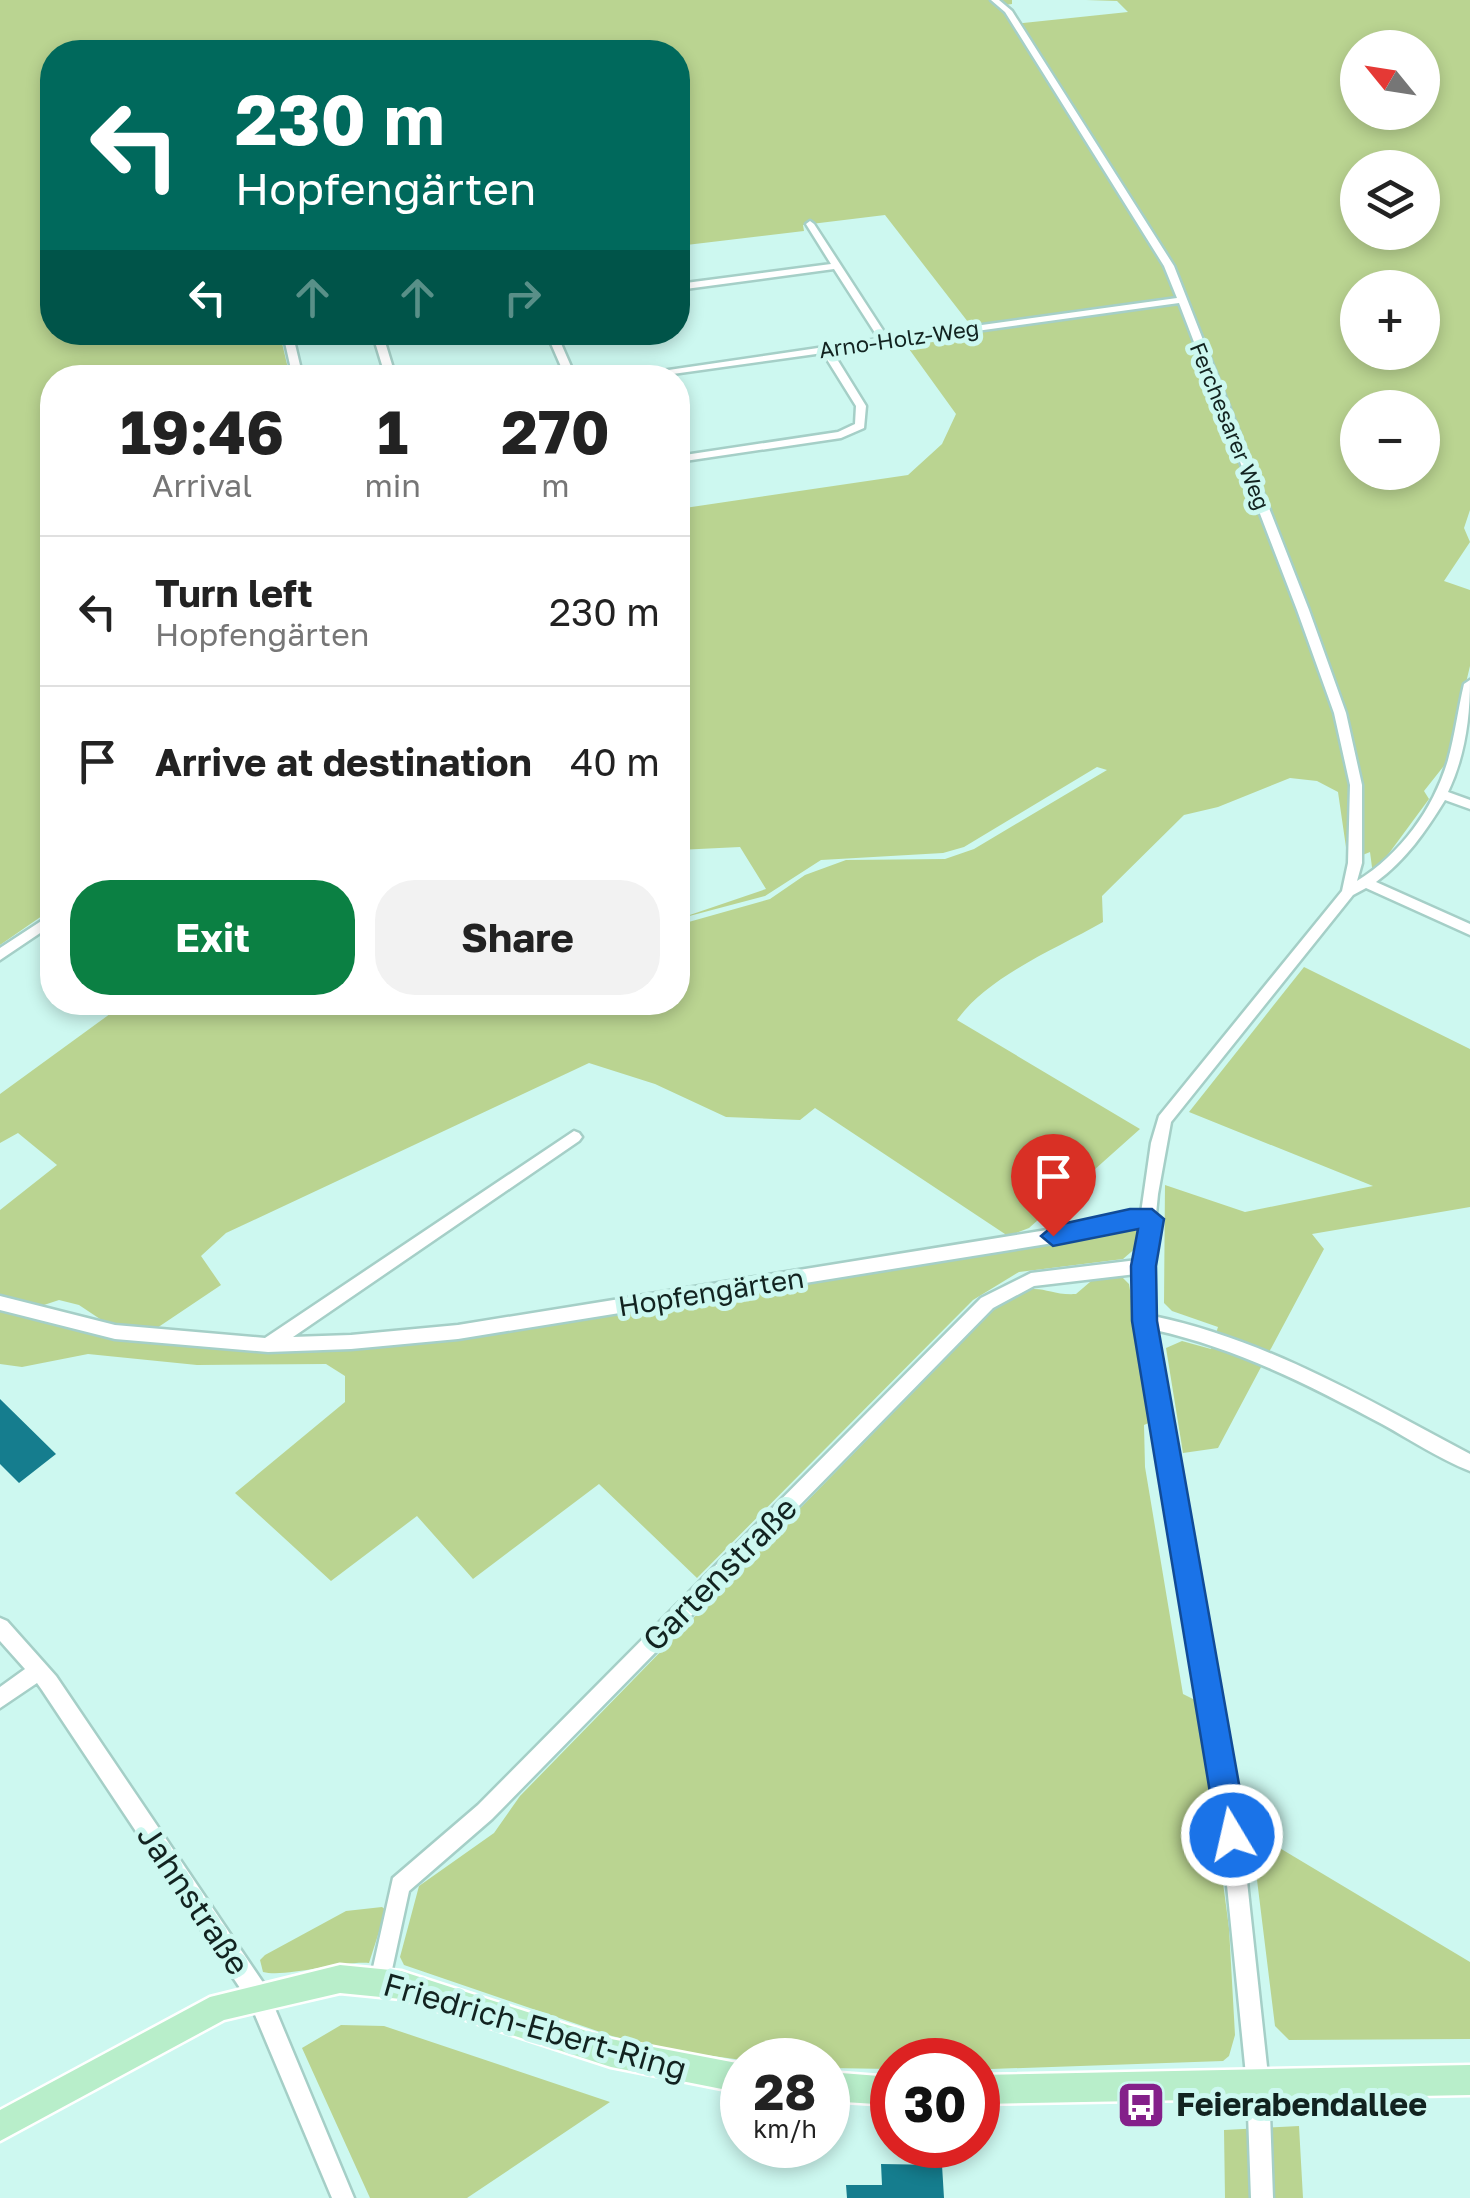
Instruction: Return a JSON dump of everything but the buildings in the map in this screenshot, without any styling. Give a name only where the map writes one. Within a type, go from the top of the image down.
[{"type":"main road","name":"Friedrich-Ebert-Ring","points":[[0,2126],[220,2007],[258,1995],[340,1979],[380,1981],[660,2066],[720,2076]]},
{"type":"main road","points":[[1000,2090],[1470,2080]]},
{"type":"street","name":"Ferchesarer Weg","points":[[995,0],[1008,11],[1159,249],[1180,300],[1340,713],[1356,785],[1355,863],[1348,892]]},
{"type":"street","points":[[810,224],[886,341]]},
{"type":"street","points":[[690,284],[837,266]]},
{"type":"street","name":"Arno-Holz-Weg","points":[[690,368],[1180,300]]},
{"type":"street","points":[[690,457],[841,435],[860,426],[861,406],[826,349]]},
{"type":"street","points":[[1262,2198],[1258,2085],[1232,1835],[1144,1321],[1144,1266],[1154,1161],[1164,1120],[1348,892],[1368,884],[1387,868],[1440,794],[1454,763],[1470,684]]},
{"type":"street","points":[[1440,794],[1470,805]]},
{"type":"street","points":[[1368,884],[1470,930]]},
{"type":"street","points":[[0,955],[40,927]]},
{"type":"street","points":[[268,1345],[483,1187],[574,1137]]},
{"type":"street","name":"Hopfengärten","points":[[0,1303],[114,1332],[268,1345],[458,1332],[1053,1236],[1130,1219],[1150,1226]]},
{"type":"street","name":"Gartenstraße","points":[[380,1981],[400,1885],[485,1812],[987,1303],[1031,1280],[1144,1266]]},
{"type":"street","points":[[1144,1321],[1185,1328],[1246,1350],[1470,1462]]},
{"type":"street","name":"Jahnstraße","points":[[0,1627],[39,1670],[258,1995],[343,2198]]},
{"type":"street","points":[[0,1698],[39,1670]]},
{"type":"green space","points":[[0,0],[1012,0],[1012,4],[999,6],[1013,24],[1128,12],[1117,1],[1086,0],[1470,0],[1470,510],[1464,528],[1470,542],[1444,581],[1470,590],[1470,666],[1447,762],[1424,791],[1429,799],[1373,875],[1370,852],[1348,861],[1338,792],[1317,781],[1290,778],[1218,807],[1184,815],[1102,896],[1103,922],[1004,977],[970,1004],[957,1020],[1140,1129],[1029,1228],[1008,1236],[815,1108],[800,1120],[726,1117],[655,1084],[589,1063],[226,1233],[201,1256],[221,1285],[151,1332],[112,1327],[79,1305],[59,1300],[41,1306],[0,1296],[0,1210],[57,1165],[18,1133],[0,1143],[0,1094],[109,1015],[690,1015],[690,922],[770,899],[805,875],[846,860],[945,859],[974,849],[1107,770],[1097,767],[964,847],[943,853],[821,860],[765,896],[690,916],[766,889],[740,847],[690,849],[690,507],[908,475],[942,444],[956,414],[904,342],[975,331],[885,215],[803,225],[804,231],[690,245],[690,40],[40,40],[40,345],[282,345],[287,365],[40,365],[40,917],[0,945]]},
{"type":"green space","points":[[1304,967],[1470,1049],[1470,1207],[1312,1234],[1324,1249],[1218,1448],[1183,1453],[1166,1348],[1182,1341],[1211,1349],[1218,1327],[1172,1311],[1164,1303],[1165,1185],[1245,1212],[1373,1186],[1189,1112]]},
{"type":"green space","points":[[1134,1222],[1141,1224],[1138,1246],[1123,1259],[1019,1272],[973,1300],[697,1578],[599,1484],[473,1579],[417,1516],[331,1581],[235,1493],[345,1402],[345,1376],[326,1364],[197,1365],[88,1354],[22,1367],[0,1364],[0,1311],[107,1338],[255,1350],[456,1338],[1093,1235]]},
{"type":"green space","points":[[1120,1275],[1129,1284],[1151,1422],[1144,1425],[1145,1467],[1183,1694],[1199,1702],[1229,1928],[1235,2035],[1229,2056],[1223,2061],[1000,2069],[1000,2038],[870,2038],[870,2069],[850,2068],[850,2038],[720,2038],[720,2057],[668,2050],[612,2036],[404,1965],[400,1957],[419,1886],[494,1833],[520,1796],[1001,1302],[1033,1289],[1076,1294],[1097,1276]]},
{"type":"green space","points":[[1251,1831],[1470,1962],[1470,2039],[1289,2040],[1275,2026]]},
{"type":"green space","points":[[382,1907],[386,1910],[369,1963],[263,1972],[260,1960],[265,1955],[346,1911]]},
{"type":"green space","points":[[341,2025],[384,2026],[610,2102],[467,2198],[370,2198],[302,2048]]},
{"type":"green space","points":[[1299,2126],[1303,2198],[1225,2198],[1224,2130]]},
{"type":"place","name":"Feierabendallee","points":[[1141,2105]]},
{"type":"route","points":[[1053,1236],[1130,1219],[1152,1219],[1144,1266],[1144,1321],[1232,1835]]}]
